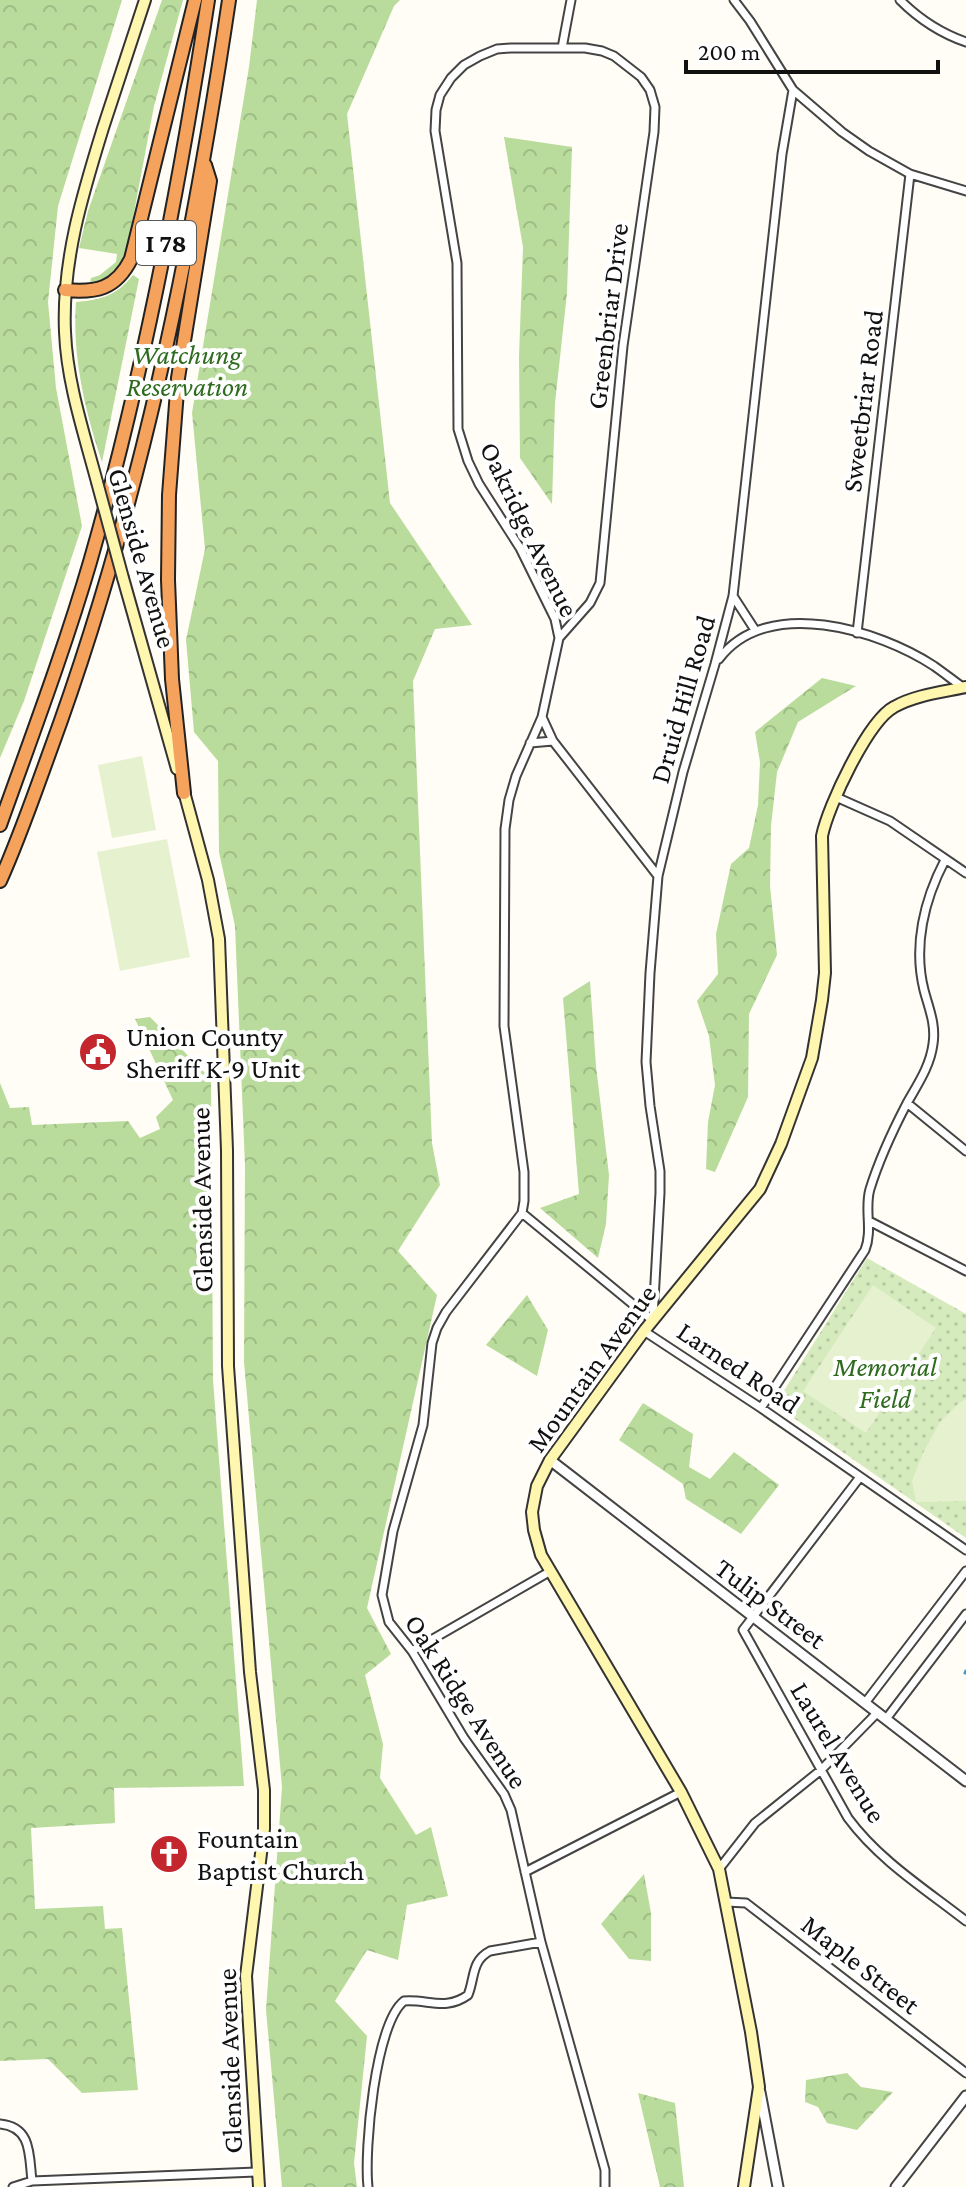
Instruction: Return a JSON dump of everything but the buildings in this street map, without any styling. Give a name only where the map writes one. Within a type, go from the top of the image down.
[{"type":"highway","points":[[65,290],[91,292],[105,287],[117,279],[131,259],[195,0]]},
{"type":"highway","name":"I 78","points":[[0,825],[89,563],[124,436],[176,191],[208,0]]},
{"type":"highway","name":"I 78","points":[[0,881],[70,696],[105,588],[154,401],[204,162],[229,0]]},
{"type":"highway","points":[[184,793],[172,679],[169,495],[178,378],[210,181],[204,162]]},
{"type":"main road","name":"Glenside Avenue","points":[[145,0],[78,209],[68,260],[65,335],[69,368],[97,482],[216,918],[227,1150],[228,1366],[250,1672],[264,1790],[264,1829],[246,1976],[259,2187]]},
{"type":"main road","name":"Mountain Avenue","points":[[744,2187],[759,2087],[719,1869],[681,1792],[549,1572],[538,1546],[532,1512],[537,1486],[550,1460],[652,1320],[760,1189],[781,1144],[812,1058],[822,1000],[825,973],[822,836],[836,797],[869,734],[883,715],[900,704],[965,688]]},
{"type":"street","points":[[562,48],[571,0]]},
{"type":"street","points":[[734,0],[793,90],[842,132],[910,174],[966,191]]},
{"type":"street","points":[[900,0],[929,25],[966,42]]},
{"type":"street","name":"Greenbriar Drive","points":[[559,638],[590,603],[600,583],[623,346],[655,118],[655,107],[646,83],[621,59],[594,49],[562,48]]},
{"type":"street","name":"Oakridge Avenue","points":[[522,1213],[524,1172],[504,1026],[505,829],[509,800],[542,717],[559,638],[555,619],[540,586],[479,484],[458,429],[457,263],[435,120],[446,84],[472,59],[497,49],[562,48]]},
{"type":"street","name":"Druid Hill Road","points":[[652,1320],[660,1182],[646,1062],[658,876],[683,772],[733,596],[782,154],[793,90]]},
{"type":"street","name":"Sweetbriar Road","points":[[857,633],[910,174]]},
{"type":"street","points":[[733,596],[755,630]]},
{"type":"street","points":[[715,664],[738,641],[755,630],[798,623],[822,624],[900,648],[933,665],[965,688]]},
{"type":"street","points":[[542,717],[553,741],[658,876]]},
{"type":"street","points":[[530,743],[553,741]]},
{"type":"street","points":[[836,797],[890,821],[966,873]]},
{"type":"street","points":[[761,1408],[865,1250],[869,1234],[869,1193],[890,1136],[927,1067],[932,1048],[933,1019],[923,979],[921,939],[924,912],[945,860]]},
{"type":"street","points":[[907,1103],[966,1151]]},
{"type":"street","points":[[522,1213],[652,1320]]},
{"type":"street","name":"Oak Ridge Avenue","points":[[522,1213],[437,1328],[432,1343],[423,1425],[393,1531],[382,1595],[389,1622],[412,1651],[464,1738],[504,1794],[511,1810],[541,1942],[605,2170],[605,2187]]},
{"type":"street","points":[[869,1221],[966,1271]]},
{"type":"street","name":"Larned Road","points":[[644,1331],[966,1550]]},
{"type":"street","name":"Tulip Street","points":[[550,1460],[966,1781]]},
{"type":"street","points":[[753,1616],[860,1477]]},
{"type":"street","points":[[865,1703],[966,1571]]},
{"type":"street","points":[[412,1651],[549,1572]]},
{"type":"street","points":[[719,1869],[755,1823],[882,1716],[966,1614]]},
{"type":"street","name":"Laurel Avenue","points":[[753,1616],[743,1630],[848,1818],[876,1851],[966,1921]]},
{"type":"street","points":[[525,1872],[681,1792]]},
{"type":"street","name":"Maple Street","points":[[726,1902],[746,1903],[966,2073]]},
{"type":"street","points":[[368,2187],[367,2140],[381,2050],[393,2012],[404,2001],[449,2005],[460,2001],[468,1995],[475,1966],[484,1954],[541,1942]]},
{"type":"street","points":[[759,2087],[778,2187]]},
{"type":"street","points":[[896,2187],[966,2096]]},
{"type":"street","points":[[0,2124],[15,2127],[24,2136],[32,2181]]},
{"type":"street","points":[[13,2187],[32,2181],[257,2172]]},
{"type":"green space","points":[[0,0],[122,0],[58,206],[48,302],[56,388],[82,526],[24,701],[0,758]]},
{"type":"green space","points":[[162,0],[183,0],[154,106],[126,255],[112,275],[90,283],[91,278],[116,262],[117,254],[79,248],[88,211]]},
{"type":"green space","name":"Watchung Reservation","points":[[257,0],[400,0],[394,6],[347,114],[390,503],[472,625],[435,629],[413,681],[432,1143],[440,1185],[398,1251],[437,1295],[367,1608],[391,1654],[365,1675],[383,1744],[380,1778],[416,1835],[431,1827],[448,1896],[407,1905],[398,1960],[367,1950],[335,2001],[367,2036],[354,2163],[357,2187],[282,2187],[266,2010],[282,1787],[244,1362],[245,1165],[235,926],[219,852],[218,761],[194,732],[186,640],[205,549],[192,413],[249,67]]},
{"type":"green space","points":[[504,137],[572,147],[567,293],[555,403],[552,504],[520,458],[519,357],[523,247]]},
{"type":"green space","points":[[133,275],[139,279],[102,462],[81,383],[76,343],[76,302],[108,295]]},
{"type":"green space","points":[[822,678],[856,686],[798,722],[777,772],[771,826],[770,886],[777,955],[749,1014],[748,1097],[715,1172],[706,1169],[708,1122],[715,1085],[709,1036],[697,1001],[718,974],[716,934],[731,864],[749,848],[758,805],[760,762],[755,732]]},
{"type":"green space","points":[[142,756],[156,830],[112,838],[98,765]]},
{"type":"green space","points":[[167,839],[190,957],[120,971],[97,852]]},
{"type":"green space","points":[[590,981],[609,1175],[606,1224],[598,1258],[540,1208],[579,1194],[563,998]]},
{"type":"green space","points":[[150,1017],[211,1079],[213,1380],[244,1786],[114,1788],[115,1823],[31,1828],[35,1909],[103,1906],[105,1929],[122,1928],[138,2090],[82,2093],[48,2059],[0,2061],[0,1083],[10,1108],[29,1107],[32,1125],[128,1121],[140,1138],[160,1129],[156,1117],[173,1100],[135,1019]]},
{"type":"green space","name":"Memorial Field","points":[[867,1258],[966,1314],[966,1538],[775,1405]]},
{"type":"green space","points":[[873,1285],[936,1328],[866,1433],[803,1391]]},
{"type":"green space","points":[[527,1295],[548,1330],[537,1376],[486,1345]]},
{"type":"green space","points":[[966,1399],[966,1501],[916,1502],[912,1481],[923,1453],[940,1422]]},
{"type":"green space","points":[[643,1403],[693,1434],[689,1467],[710,1479],[734,1452],[779,1485],[741,1534],[686,1499],[683,1484],[619,1440]]},
{"type":"green space","points":[[644,1874],[651,1913],[651,1961],[629,1959],[601,1924]]},
{"type":"green space","points":[[847,2073],[861,2087],[893,2092],[857,2130],[827,2123],[818,2107],[805,2102],[806,2080]]},
{"type":"green space","points":[[638,2093],[675,2103],[684,2187],[660,2187]]},
{"type":"place","name":"Union County Sheriff K-9 Unit","points":[[98,1052]]},
{"type":"place","name":"Fountain Baptist Church","points":[[169,1854]]}]
